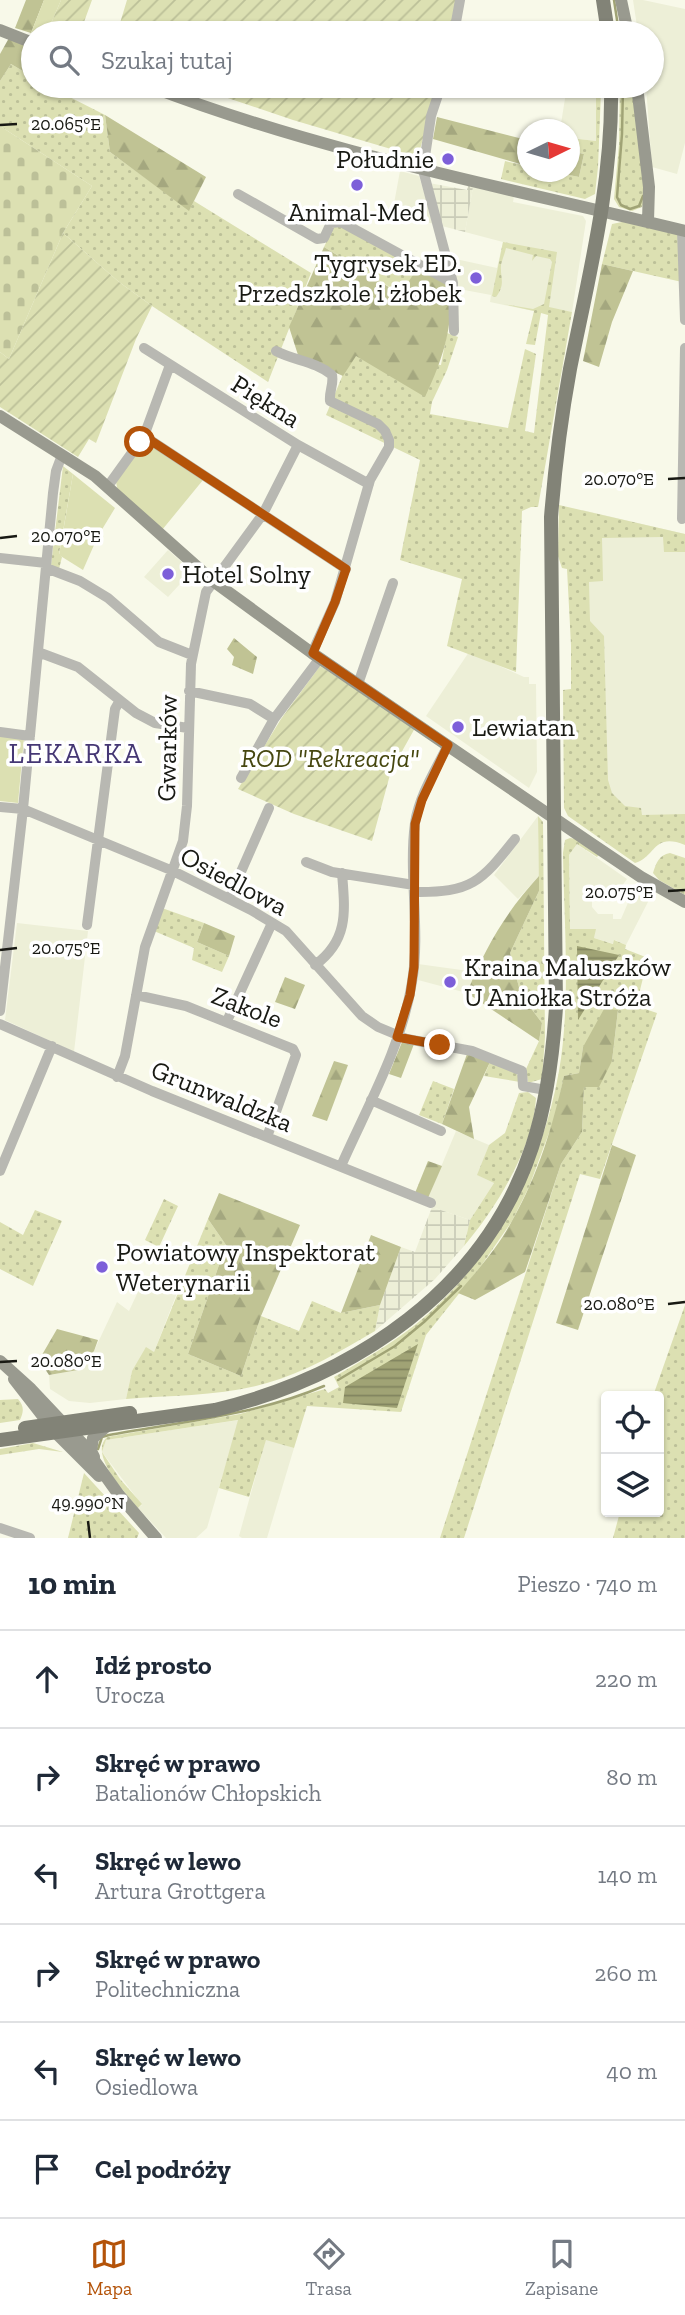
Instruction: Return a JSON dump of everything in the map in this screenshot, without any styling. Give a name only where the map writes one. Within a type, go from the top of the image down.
[{"type":"main road","points":[[603,0],[606,21]]},
{"type":"main road","points":[[59,1428],[107,1426],[215,1410],[309,1380],[366,1350],[414,1315],[465,1265],[501,1212],[532,1147],[553,1051],[556,1007],[552,816],[553,497],[570,373],[602,211],[610,150],[611,98]]},
{"type":"main road","points":[[0,1432],[59,1428],[263,1396]]},
{"type":"main road","points":[[0,1440],[25,1432]]},
{"type":"street","points":[[457,21],[460,0]]},
{"type":"street","points":[[621,0],[625,21]]},
{"type":"street","points":[[0,30],[21,38]]},
{"type":"street","points":[[185,98],[270,126],[423,170],[684,230],[685,320]]},
{"type":"street","points":[[438,98],[429,129],[423,170],[453,282],[456,310],[454,331]]},
{"type":"street","points":[[639,98],[649,187],[648,221]]},
{"type":"street","points":[[237,194],[317,239],[324,239],[331,223],[341,222],[453,282]]},
{"type":"street","name":"Piękna","points":[[144,348],[298,445],[369,484]]},
{"type":"street","points":[[682,519],[685,348]]},
{"type":"street","points":[[241,778],[274,719],[316,656],[346,569],[369,484],[387,453],[389,440],[378,424],[330,401],[329,391],[334,381],[332,374],[308,361],[290,358],[276,351]]},
{"type":"street","points":[[108,486],[144,436],[170,365]]},
{"type":"street","points":[[0,416],[108,486],[213,581],[316,656],[641,877],[685,902]]},
{"type":"street","points":[[144,436],[346,569]]},
{"type":"street","name":"Gwarków","points":[[117,1077],[125,1056],[145,947],[181,851],[187,816],[192,655],[206,592],[263,514],[298,445]]},
{"type":"street","points":[[0,1011],[56,471],[62,454]]},
{"type":"street","points":[[0,558],[46,566],[80,581],[108,598],[159,642],[192,655]]},
{"type":"street","points":[[358,684],[393,583]]},
{"type":"street","points":[[38,653],[78,667],[119,702],[155,723],[188,728]]},
{"type":"street","points":[[190,691],[250,704],[274,719]]},
{"type":"street","points":[[86,925],[115,709],[119,702]]},
{"type":"street","points":[[0,732],[30,736]]},
{"type":"street","points":[[341,1166],[397,1037],[413,982],[414,836],[418,812],[448,745]]},
{"type":"street","name":"Osiedlowa","points":[[0,807],[23,809],[173,872],[229,899],[286,931],[362,1016],[397,1037],[472,1051],[522,1071],[523,1086],[546,1090]]},
{"type":"street","points":[[229,899],[269,808]]},
{"type":"street","points":[[306,862],[414,889],[451,891],[473,883],[494,866],[515,839]]},
{"type":"street","points":[[315,965],[331,950],[344,922],[342,873]]},
{"type":"street","points":[[227,1021],[272,923]]},
{"type":"street","name":"Zakole","points":[[135,995],[186,1006],[293,1049],[296,1055],[267,1137]]},
{"type":"street","name":"Grunwaldzka","points":[[0,1024],[117,1077],[431,1203]]},
{"type":"street","points":[[0,1171],[52,1046]]},
{"type":"street","points":[[371,1100],[442,1131]]},
{"type":"street","points":[[4,1366],[29,1405],[25,1432],[71,1450],[119,1495]]},
{"type":"street","points":[[4,1366],[31,1389],[71,1450]]},
{"type":"street","points":[[25,1396],[95,1461],[119,1495],[156,1538]]},
{"type":"street","points":[[95,1461],[91,1451],[93,1438],[107,1426]]},
{"type":"street","points":[[0,1528],[30,1538]]},
{"type":"shaded area","points":[[633,0],[685,9],[685,143],[677,174],[652,167],[647,98],[664,98],[664,21],[636,21]]},
{"type":"shaded area","points":[[565,98],[596,98],[596,141],[580,139],[580,119],[562,119]]},
{"type":"shaded area","points":[[400,171],[419,176],[434,224],[404,216],[393,209]]},
{"type":"shaded area","points":[[429,183],[467,190],[468,185],[473,187],[465,232],[442,226]]},
{"type":"shaded area","points":[[473,187],[514,196],[513,202],[583,216],[586,221],[572,312],[550,308],[548,314],[490,302],[491,295],[459,289],[451,258],[497,268],[503,242],[465,232]]},
{"type":"shaded area","points":[[582,510],[685,534],[685,817],[633,817],[604,793],[583,638]]},
{"type":"shaded area","points":[[168,550],[192,571],[168,597],[144,577]]},
{"type":"shaded area","points":[[469,652],[529,677],[529,684],[536,684],[537,772],[529,788],[426,716]]},
{"type":"shaded area","points":[[538,816],[539,876],[518,899],[494,875]]},
{"type":"shaded area","points":[[577,844],[627,879],[619,890],[599,890],[592,894],[592,907],[598,914],[613,914],[613,919],[621,919],[633,891],[649,900],[626,945],[615,940],[614,944],[594,938],[595,929],[570,930],[569,855]]},
{"type":"shaded area","points":[[17,923],[88,931],[74,1052],[5,1020]]},
{"type":"shaded area","points":[[577,946],[619,955],[578,1020]]},
{"type":"shaded area","points":[[418,964],[476,972],[467,993],[418,980]]},
{"type":"shaded area","points":[[456,1131],[489,1145],[478,1175],[494,1183],[470,1220],[432,1207],[428,1198]]},
{"type":"shaded area","points":[[432,1207],[470,1220],[464,1246],[435,1279],[375,1331],[380,1305],[401,1247],[415,1252]]},
{"type":"shaded area","points":[[144,1279],[177,1293],[154,1352],[132,1371],[126,1399],[90,1403],[69,1401],[50,1389],[49,1375],[78,1370],[94,1351],[117,1302],[129,1311]]},
{"type":"shaded area","points":[[418,1344],[397,1408],[343,1403],[345,1387]]},
{"type":"shaded area","points":[[239,1420],[207,1528],[196,1538],[166,1538],[138,1508],[142,1505],[102,1452],[106,1440]]},
{"type":"shaded area","points":[[266,1439],[294,1448],[267,1538],[242,1538],[239,1536]]},
{"type":"green space","points":[[26,0],[44,0],[36,21],[21,21],[21,30],[15,28]]},
{"type":"green space","points":[[44,0],[61,0],[52,21],[36,21]]},
{"type":"green space","points":[[61,0],[92,0],[84,21],[52,21]]},
{"type":"green space","points":[[127,0],[456,0],[452,21],[121,21]]},
{"type":"green space","points":[[9,38],[21,43],[21,70],[11,64],[0,81],[0,54]]},
{"type":"green space","points":[[11,64],[21,70],[21,98],[72,98],[105,115],[110,152],[189,210],[194,201],[311,273],[268,382],[152,306],[119,282],[63,233],[92,186],[0,126],[0,81]]},
{"type":"green space","points":[[228,98],[434,98],[418,157]]},
{"type":"green space","points":[[596,98],[601,98],[595,194],[585,199],[501,179],[505,161],[517,164],[517,182],[580,182],[584,154],[580,153],[580,139],[596,141]]},
{"type":"green space","points":[[620,98],[634,98],[645,199],[642,207],[632,211],[619,207],[614,199]]},
{"type":"green space","points":[[105,115],[206,177],[189,211],[110,152]]},
{"type":"green space","points":[[437,117],[517,137],[517,163],[433,139]]},
{"type":"green space","points":[[0,126],[92,186],[63,233],[9,359],[0,352]]},
{"type":"green space","points":[[580,153],[584,154],[580,172]]},
{"type":"green space","points":[[627,221],[680,234],[682,282],[602,264],[612,224]]},
{"type":"green space","points":[[342,224],[419,266],[401,294],[324,247],[334,226]]},
{"type":"green space","points":[[63,233],[119,282],[152,306],[136,339],[96,443],[89,439],[78,457],[0,407],[0,352],[9,359]]},
{"type":"green space","points":[[503,242],[557,252],[549,307],[572,312],[538,507],[522,511],[516,672],[447,646],[462,579],[400,560],[420,460],[326,415],[344,372],[355,356],[441,365],[447,333],[458,337],[432,402],[430,414],[508,428],[525,349],[536,354],[525,431],[534,433],[548,315],[541,313],[535,345],[526,344],[534,311],[503,304],[533,309],[544,304],[552,262],[550,259],[536,256],[532,261],[533,255],[506,248],[501,265],[501,288],[496,297],[492,296]]},
{"type":"green space","points":[[324,247],[400,294],[419,266],[447,284],[450,298],[449,327],[442,356],[425,397],[356,356],[343,376],[298,355],[289,327]]},
{"type":"green space","points":[[602,264],[633,271],[612,322],[599,367],[583,361]]},
{"type":"green space","points":[[146,442],[203,480],[162,530],[118,492],[116,482],[140,446]]},
{"type":"green space","points":[[63,466],[73,474],[59,554],[62,557],[59,569],[51,565]]},
{"type":"green space","points":[[73,474],[115,508],[98,536],[83,570],[59,555]]},
{"type":"green space","points":[[559,505],[685,534],[685,552],[664,552],[663,537],[602,538],[603,581],[589,582],[590,621],[604,636],[608,780],[612,793],[625,806],[641,808],[642,815],[685,814],[685,845],[667,841],[661,843],[635,863],[568,816],[564,808],[563,690],[571,689],[571,645],[567,569],[562,568],[558,556]]},
{"type":"green space","points":[[234,638],[257,657],[253,674],[232,665],[234,657],[227,649]]},
{"type":"green space","name":"ROD \"Rekreacja\"","points":[[320,666],[415,728],[391,771],[372,841],[294,814],[238,789],[281,719]]},
{"type":"green space","points":[[0,735],[24,738],[18,803],[0,801]]},
{"type":"green space","points":[[538,816],[543,822],[545,1037],[542,1079],[528,1083],[526,1069],[539,1041],[542,1023],[521,995],[510,953],[539,891]]},
{"type":"green space","points":[[576,839],[600,853],[597,857],[577,844],[569,855],[570,929],[596,929],[594,938],[613,944],[614,940],[626,945],[625,949],[648,958],[636,1006],[657,1013],[600,1179],[580,1174],[464,1538],[440,1538],[561,1164],[582,1132],[584,1087],[612,1061],[618,1010],[583,1047],[579,1073],[564,1076],[556,1114],[529,1187],[512,1221],[481,1266],[426,1335],[401,1412],[307,1406],[294,1448],[266,1440],[249,1497],[219,1488],[238,1420],[106,1440],[102,1451],[107,1437],[240,1414],[325,1389],[328,1393],[339,1387],[334,1377],[415,1325],[468,1273],[510,1211],[540,1143],[551,1107],[559,1071],[565,1018],[565,840]]},
{"type":"green space","points":[[670,853],[685,858],[685,895],[659,880],[653,873],[658,860]]},
{"type":"green space","points":[[539,876],[539,891],[510,953],[521,995],[542,1023],[539,1041],[467,993],[497,931]]},
{"type":"green space","points":[[162,908],[204,923],[197,942],[229,956],[222,972],[192,960],[194,948],[154,931]]},
{"type":"green space","points":[[204,923],[235,936],[229,956],[197,942]]},
{"type":"green space","points":[[285,977],[305,985],[295,1009],[275,1002]]},
{"type":"green space","points":[[604,1009],[618,1010],[612,1061],[599,1087],[584,1087],[582,1132],[561,1164],[525,1272],[475,1300],[458,1293],[495,1248],[522,1202],[544,1149],[564,1076],[579,1073],[583,1047]]},
{"type":"green space","points":[[402,1042],[414,1044],[401,1078],[389,1074]]},
{"type":"green space","points":[[467,1054],[490,1062],[469,1107],[474,1139],[442,1124]]},
{"type":"green space","points":[[334,1061],[348,1065],[327,1121],[312,1116]]},
{"type":"green space","points":[[490,1062],[517,1073],[520,1082],[484,1076]]},
{"type":"green space","points":[[433,1081],[454,1089],[442,1124],[419,1115]]},
{"type":"green space","points":[[528,1092],[536,1098],[534,1117],[521,1157],[488,1215],[464,1246],[470,1220],[494,1183],[477,1175],[489,1145],[505,1133],[519,1093]]},
{"type":"green space","points":[[612,1145],[636,1155],[578,1330],[556,1323]]},
{"type":"green space","points":[[428,1161],[442,1166],[428,1198],[415,1193]]},
{"type":"green space","points":[[219,1193],[300,1225],[261,1316],[241,1376],[188,1354],[226,1245],[208,1219]]},
{"type":"green space","points":[[164,1199],[178,1206],[159,1247],[145,1240]]},
{"type":"green space","points":[[35,1210],[62,1221],[33,1286],[0,1269],[0,1222],[23,1235]]},
{"type":"green space","points":[[208,1219],[226,1245],[188,1354],[241,1376],[261,1316],[299,1331],[312,1301],[341,1313],[380,1305],[375,1331],[309,1367],[267,1383],[215,1393],[126,1399],[132,1371],[146,1347],[154,1352]]},
{"type":"green space","points":[[371,1235],[401,1247],[380,1305],[341,1313]]},
{"type":"green space","points":[[685,1305],[685,1538],[613,1538],[619,1517],[664,1517],[664,1391],[655,1391]]},
{"type":"green space","points":[[57,1329],[98,1340],[94,1351],[78,1370],[49,1375],[39,1360]]},
{"type":"green space","points":[[18,1399],[23,1409],[20,1420],[0,1423],[0,1400]]},
{"type":"green space","points":[[33,1443],[63,1452],[39,1449],[0,1455],[0,1449]]},
{"type":"green space","points":[[102,1452],[120,1479],[142,1504],[138,1508],[111,1474]]},
{"type":"green space","points":[[84,1473],[139,1533],[137,1538],[68,1538]]},
{"type":"waterway","points":[[614,0],[617,21]]},
{"type":"waterway","points":[[623,98],[617,197],[621,205],[630,209],[639,206],[643,196]]},
{"type":"waterway","points":[[338,1380],[395,1346],[461,1286]]},
{"type":"waterway","points":[[98,1449],[102,1437],[109,1435],[245,1411],[324,1386]]},
{"type":"place","name":"Południe","points":[[448,159]]},
{"type":"place","name":"Animal-Med","points":[[357,185]]},
{"type":"place","name":"Tygrysek ED. Przedszkole i żłobek","points":[[476,278]]},
{"type":"place","name":"Hotel Solny","points":[[168,574]]},
{"type":"place","name":"Lewiatan","points":[[458,727]]},
{"type":"place","name":"Kraina Maluszków U Aniołka Stróża","points":[[450,982]]},
{"type":"place","name":"Powiatowy Inspektorat Weterynarii","points":[[102,1267]]},
{"type":"district","name":"LEKARKA","points":[[76,753]]},
{"type":"route","points":[[140,442],[144,436],[346,569],[313,653],[448,745],[422,800],[415,824],[413,982],[397,1037],[440,1045]]}]
